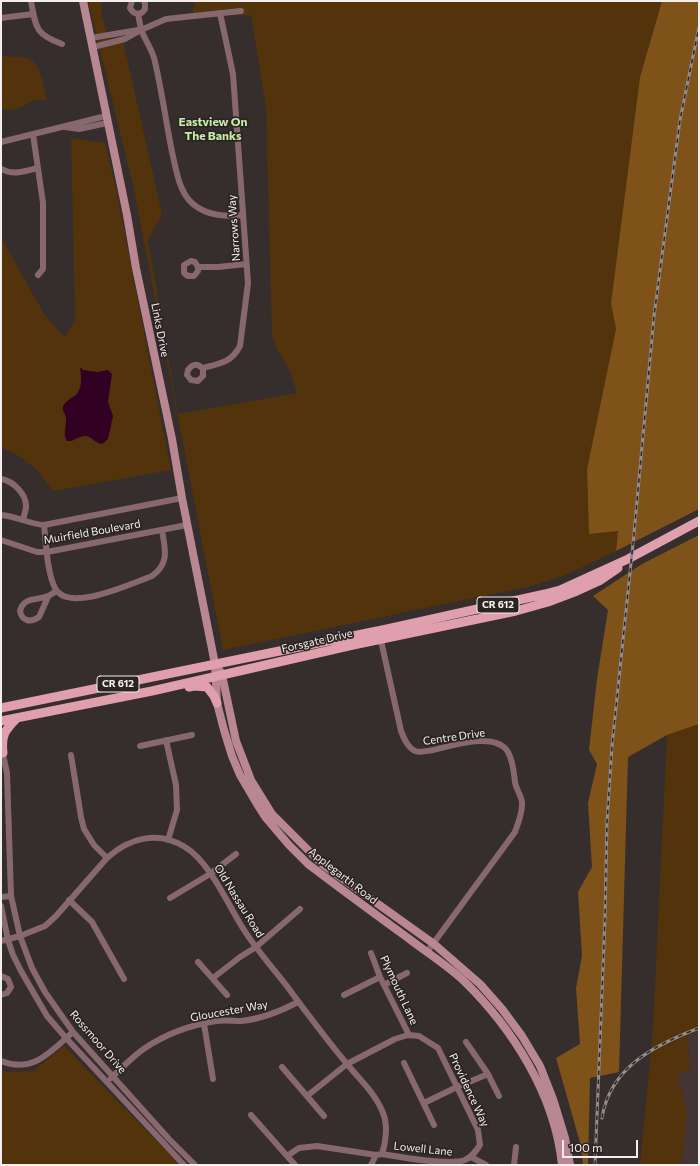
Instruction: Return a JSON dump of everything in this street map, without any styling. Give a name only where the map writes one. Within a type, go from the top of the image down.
[{"type":"main road","name":"Links Drive","points":[[83,1],[127,215],[136,268],[172,439],[187,525],[215,664]]},
{"type":"main road","name":"Forsgate Drive","points":[[1,708],[215,664],[516,611],[548,602],[599,581],[628,559],[699,522]]},
{"type":"main road","name":"Forsgate Drive","points":[[1,721],[152,691],[379,635]]},
{"type":"main road","name":"Applegarth Road","points":[[215,664],[236,741],[251,780],[272,814],[322,864],[434,944],[480,984],[502,1009],[522,1036],[540,1066],[553,1099],[565,1138],[570,1165]]},
{"type":"main road","name":"Applegarth Road","points":[[219,675],[217,703],[224,730],[240,775],[257,804],[280,834],[308,864],[427,952],[462,980],[492,1011],[521,1052],[539,1084],[552,1119],[561,1154],[562,1165]]},
{"type":"main road","points":[[152,691],[202,686],[207,687],[210,690],[217,703]]},
{"type":"main road","points":[[2,750],[2,742],[5,731],[17,718]]},
{"type":"street","points":[[31,1],[33,14],[39,31],[46,38],[62,44]]},
{"type":"street","points":[[132,1],[130,8],[134,13],[138,14],[144,12],[144,1]]},
{"type":"street","points":[[93,47],[125,39],[166,19],[241,11]]},
{"type":"street","name":"Narrows Way","points":[[203,370],[203,376],[198,381],[191,380],[187,375],[188,370],[192,365],[197,365],[202,368],[221,364],[236,354],[240,346],[248,284],[233,74],[220,13]]},
{"type":"street","points":[[1,18],[33,14]]},
{"type":"street","points":[[138,14],[141,30],[152,50],[178,179],[182,189],[190,200],[202,210],[216,215],[243,215]]},
{"type":"street","points":[[91,38],[141,30]]},
{"type":"street","points":[[1,142],[64,127],[107,120]]},
{"type":"street","points":[[33,134],[43,203],[43,269],[38,275]]},
{"type":"street","points":[[1,168],[8,173],[14,174],[38,168]]},
{"type":"street","points":[[198,266],[218,268],[246,264]]},
{"type":"street","points":[[1,479],[15,485],[23,496],[26,502],[26,508],[23,520]]},
{"type":"street","name":"Muirfield Boulevard","points":[[1,515],[23,520],[32,524],[44,524],[182,498]]},
{"type":"street","points":[[44,524],[52,580],[57,591],[62,595],[73,599],[84,599],[103,594],[152,576],[161,568],[166,557],[162,530]]},
{"type":"street","name":"Muirfield Boulevard","points":[[1,540],[37,552],[47,552],[187,525]]},
{"type":"street","points":[[48,597],[40,615],[36,619],[27,621],[22,617],[20,610],[24,603],[29,600],[48,597],[57,591]]},
{"type":"street","name":"Centre Drive","points":[[379,635],[401,731],[411,748],[416,752],[483,741],[494,742],[508,752],[513,766],[516,786],[522,802],[519,821],[514,832],[427,952]]},
{"type":"street","points":[[140,746],[192,735]]},
{"type":"street","points":[[166,740],[176,785],[177,810],[168,840]]},
{"type":"street","name":"Rossmoor Drive","points":[[2,750],[7,772],[11,896],[20,936],[26,954],[38,980],[74,1032],[169,1139],[195,1165]]},
{"type":"street","points":[[71,755],[84,830],[94,845],[107,858]]},
{"type":"street","points":[[1,807],[9,809]]},
{"type":"street","name":"Old Nassau Road","points":[[1,941],[20,936],[44,926],[56,916],[107,858],[116,850],[135,840],[156,838],[182,845],[193,852],[201,860],[244,931],[346,1064],[371,1092],[383,1112],[386,1137],[379,1155],[371,1165]]},
{"type":"street","points":[[170,898],[210,874],[236,854]]},
{"type":"street","points":[[1,897],[11,896]]},
{"type":"street","points":[[69,900],[92,922],[124,979]]},
{"type":"street","name":"Rossmoor Drive","points":[[1,906],[8,940],[13,955],[28,986],[47,1016],[184,1165]]},
{"type":"street","points":[[212,978],[256,947],[300,908]]},
{"type":"street","name":"Plymouth Lane","points":[[371,953],[380,977],[409,1035]]},
{"type":"street","points":[[198,962],[228,995]]},
{"type":"street","points":[[384,985],[407,973]]},
{"type":"street","points":[[1,976],[8,979],[11,987],[7,993],[1,994]]},
{"type":"street","points":[[344,995],[380,977]]},
{"type":"street","name":"Gloucester Way","points":[[107,1082],[144,1049],[163,1038],[182,1030],[218,1021],[241,1021],[264,1016],[281,1011],[298,1002]]},
{"type":"street","points":[[204,1024],[213,1079]]},
{"type":"street","points":[[1,1061],[9,1064],[31,1064],[43,1058],[74,1032]]},
{"type":"street","points":[[307,1096],[346,1064],[395,1039],[409,1035]]},
{"type":"street","name":"Providence Way","points":[[409,1035],[420,1036],[438,1048],[478,1130],[480,1145],[471,1157]]},
{"type":"street","points":[[466,1042],[488,1074],[499,1096]]},
{"type":"street","points":[[404,1063],[434,1125]]},
{"type":"street","points":[[282,1067],[324,1116]]},
{"type":"street","points":[[424,1104],[457,1087],[488,1074]]},
{"type":"street","points":[[251,1115],[295,1165]]},
{"type":"street","name":"Lowell Lane","points":[[287,1156],[299,1148],[317,1146],[432,1163],[450,1163],[462,1161],[471,1157]]},
{"type":"street","points":[[514,1165],[516,1147]]},
{"type":"street","points":[[471,1157],[486,1165]]},
{"type":"shaded area","points":[[88,1],[101,1],[102,17],[109,39],[122,36],[162,214],[148,241],[178,414],[297,393],[290,371],[277,349],[272,335],[266,108],[251,15],[192,16],[195,1],[662,1],[640,77],[611,303],[616,329],[587,469],[589,534],[618,530],[616,551],[566,575],[532,586],[223,650],[133,185]]},
{"type":"shaded area","points":[[662,1],[699,1],[699,509],[616,551],[618,531],[589,534],[587,469],[616,329],[611,303],[640,77]]},
{"type":"shaded area","points":[[1,56],[24,57],[32,60],[39,70],[47,100],[34,100],[22,107],[11,110],[1,109]]},
{"type":"shaded area","points":[[71,138],[105,143],[116,189],[171,470],[53,491],[37,470],[21,457],[1,447],[1,237],[44,314],[64,337],[75,321]]},
{"type":"shaded area","points":[[80,367],[83,370],[97,372],[108,370],[112,374],[108,402],[113,416],[108,439],[102,444],[87,436],[81,436],[70,441],[67,441],[66,438],[66,418],[63,411],[63,406],[67,401],[76,395],[80,389]]},
{"type":"shaded area","points":[[699,535],[699,724],[667,735],[628,757],[619,1072],[590,1078],[588,1165],[583,1165],[581,1146],[556,1058],[580,1044],[576,988],[582,956],[578,892],[592,867],[588,803],[597,764],[589,750],[597,679],[608,610],[593,596],[642,564]]},
{"type":"shaded area","points":[[699,724],[699,1032],[687,1035],[690,1071],[677,1074],[687,1114],[681,1165],[640,1165],[653,1027],[667,735]]},
{"type":"shaded area","points":[[699,1032],[699,1165],[681,1165],[687,1114],[677,1074],[690,1071],[687,1035]]},
{"type":"shaded area","points":[[64,1046],[180,1165],[1,1165],[1,1069],[6,1072],[33,1071]]},
{"type":"railway","points":[[595,1165],[605,918],[607,822],[612,746],[634,534],[654,316],[680,120],[699,27]]},
{"type":"railway","points":[[602,1118],[607,1100],[614,1085],[637,1060],[666,1042],[699,1028]]},
{"type":"district","name":"Eastview On The Banks","points":[[213,129]]}]
